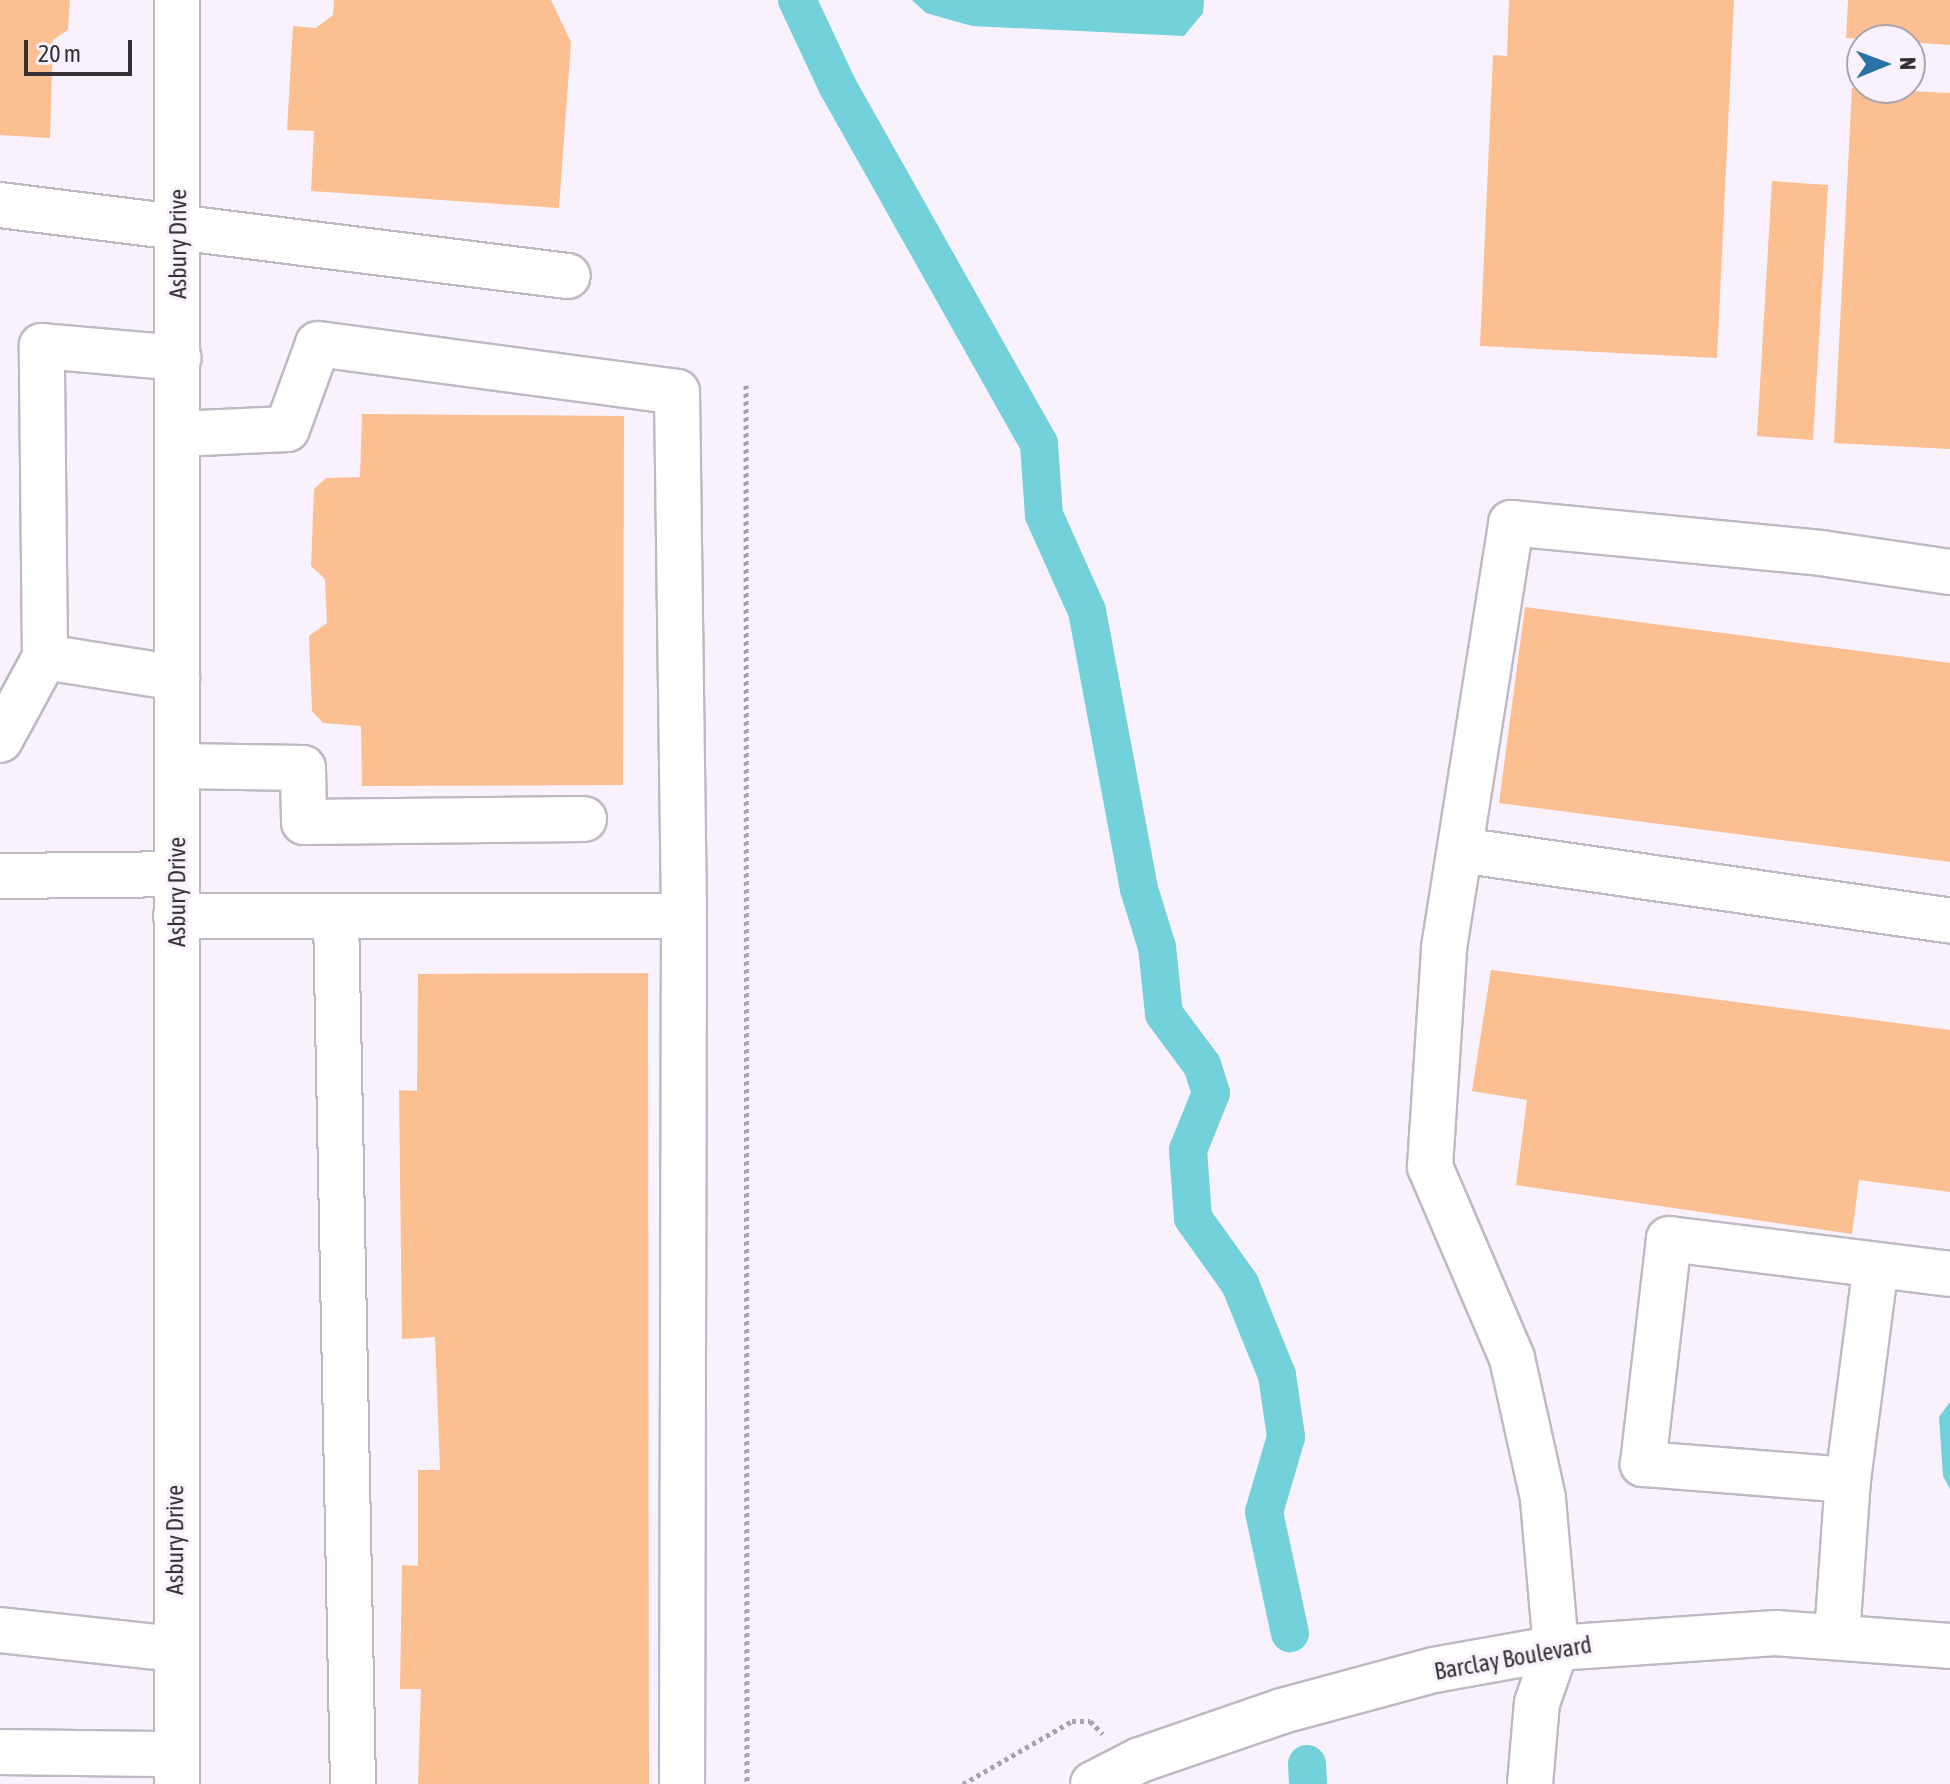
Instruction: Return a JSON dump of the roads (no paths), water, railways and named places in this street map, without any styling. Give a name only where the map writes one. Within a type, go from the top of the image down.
[{"type":"street","name":"Asbury Drive","points":[[177,0],[177,1769]]},
{"type":"street","points":[[0,205],[178,231],[568,276]]},
{"type":"street","points":[[178,434],[287,429],[318,344],[677,392],[684,916],[682,1784]]},
{"type":"street","points":[[0,740],[45,657],[42,346],[178,358]]},
{"type":"street","points":[[1530,1784],[1537,1703],[1556,1648],[1543,1498],[1512,1358],[1430,1167],[1444,948],[1511,523],[1821,553],[1950,572]]},
{"type":"street","points":[[45,657],[177,678]]},
{"type":"street","points":[[177,766],[303,768],[304,822],[584,819]]},
{"type":"street","points":[[1460,850],[1950,921]]},
{"type":"street","points":[[0,876],[336,916],[684,916]]},
{"type":"street","points":[[336,916],[353,1784]]},
{"type":"street","points":[[1848,1480],[1643,1464],[1669,1239],[1950,1274]]},
{"type":"street","points":[[1837,1636],[1848,1480],[1876,1265]]},
{"type":"street","points":[[0,1630],[175,1649]]},
{"type":"street","name":"Barclay Boulevard","points":[[1093,1784],[1140,1760],[1282,1711],[1434,1670],[1556,1648],[1775,1633],[1950,1646]]},
{"type":"street","points":[[0,1752],[177,1769]]},
{"type":"water","points":[[912,0],[1204,0],[1203,13],[1184,36],[972,26],[926,13]]},
{"type":"water","points":[[1950,1402],[1950,1489],[1943,1476],[1939,1417]]},
{"type":"waterway","points":[[797,0],[838,87],[1039,444],[1044,515],[1087,611],[1139,889],[1157,947],[1164,1014],[1202,1065],[1211,1093],[1188,1150],[1193,1218],[1240,1284],[1277,1375],[1286,1437],[1264,1512],[1290,1633]]},
{"type":"waterway","points":[[1307,1764],[1308,1784]]}]
